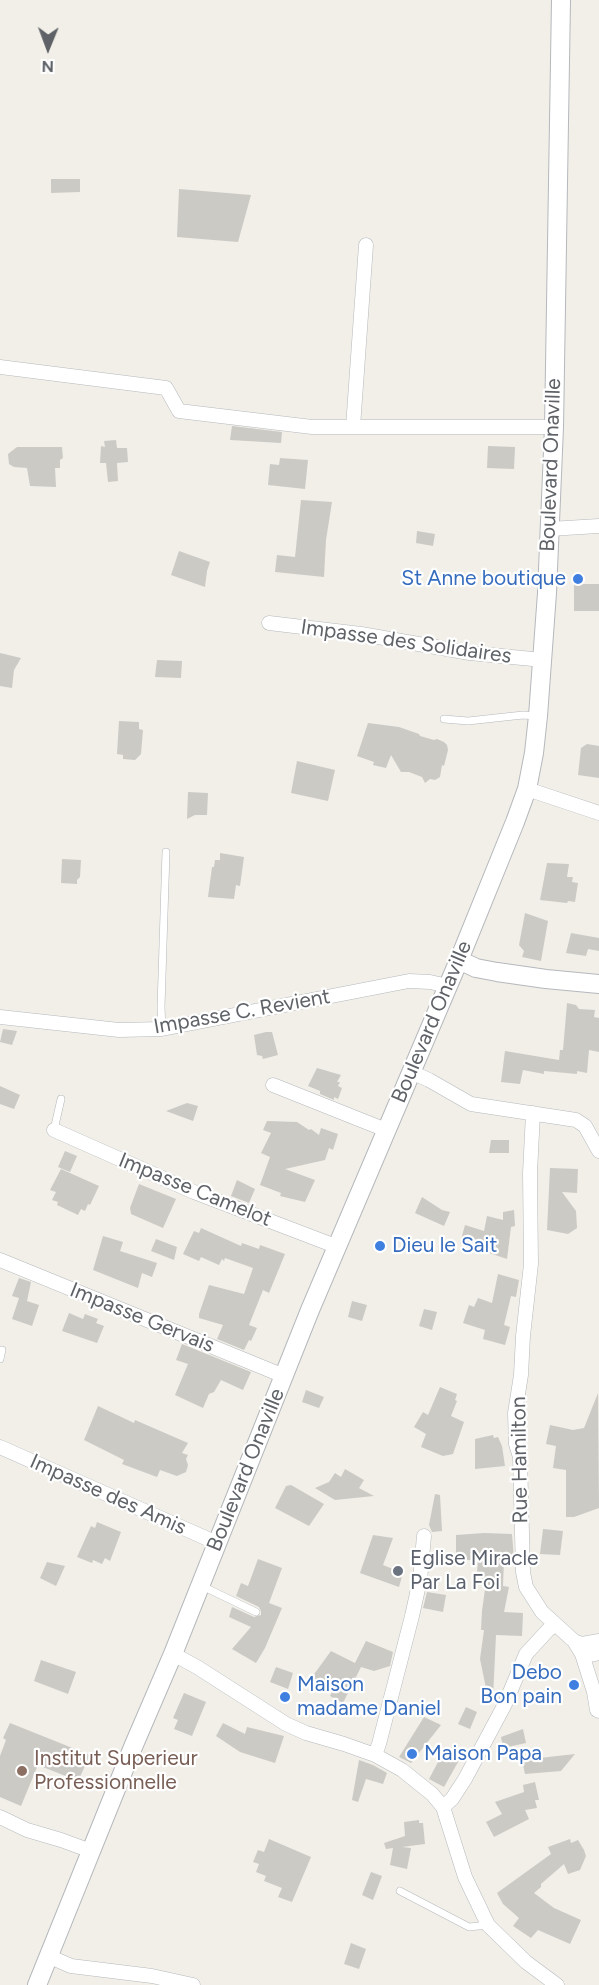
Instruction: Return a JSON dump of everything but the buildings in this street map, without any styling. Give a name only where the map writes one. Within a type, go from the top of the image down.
[{"type":"street","name":"Boulevard Onaville","points":[[37,1985],[133,1746],[173,1654],[310,1310],[516,822],[526,789],[534,753],[543,660],[554,427],[561,0]]},
{"type":"street","points":[[353,427],[366,245]]},
{"type":"street","points":[[0,367],[166,388],[178,411],[312,427],[554,427]]},
{"type":"street","points":[[549,529],[599,526]]},
{"type":"street","name":"Impasse des Solidaires","points":[[269,623],[369,636],[470,653],[543,660]]},
{"type":"street","points":[[526,789],[599,813]]},
{"type":"street","points":[[459,960],[476,968],[497,972],[599,984]]},
{"type":"street","name":"Impasse C. Revient","points":[[0,1017],[119,1030],[162,1029],[409,981],[448,986]]},
{"type":"street","points":[[411,1072],[471,1104],[576,1120],[585,1126],[599,1151]]},
{"type":"street","points":[[273,1085],[386,1130]]},
{"type":"street","name":"Rue Hamilton","points":[[533,1113],[530,1173],[531,1272],[515,1427],[516,1444],[520,1457],[521,1549],[526,1587],[542,1612],[574,1641],[582,1654],[599,1711]]},
{"type":"street","name":"Impasse Camelot","points":[[54,1130],[194,1192],[338,1247]]},
{"type":"street","name":"Impasse Gervais","points":[[0,1260],[284,1376]]},
{"type":"street","name":"Impasse des Amis","points":[[0,1447],[217,1543]]},
{"type":"street","points":[[375,1755],[412,1616],[420,1580],[424,1536]]},
{"type":"street","points":[[443,1807],[452,1799],[465,1779],[506,1704],[526,1654],[544,1633],[556,1625]]},
{"type":"street","points":[[574,1641],[582,1644],[599,1641]]},
{"type":"street","points":[[582,1654],[599,1653]]},
{"type":"street","points":[[173,1654],[286,1724],[306,1733],[375,1755],[402,1770],[432,1794],[443,1807],[465,1877],[488,1925],[526,1962],[556,1985]]},
{"type":"street","points":[[0,1817],[27,1830],[91,1851]]},
{"type":"street","points":[[48,1956],[71,1966],[152,1976],[193,1985]]},
{"type":"lane","points":[[444,719],[468,721],[523,715],[538,716]]},
{"type":"lane","points":[[162,1029],[166,852]]},
{"type":"lane","points":[[54,1130],[61,1099]]},
{"type":"lane","points":[[0,1359],[2,1350]]},
{"type":"lane","points":[[200,1585],[256,1612]]},
{"type":"lane","points":[[400,1891],[469,1927],[488,1925]]},
{"type":"place","name":"St Anne boutique","points":[[578,579]]},
{"type":"place","name":"Dieu le Sait","points":[[380,1246]]},
{"type":"place","name":"Eglise Miracle Par La Foi","points":[[398,1571]]},
{"type":"place","name":"Debo Bon pain","points":[[574,1685]]},
{"type":"place","name":"Maison madame Daniel","points":[[285,1697]]},
{"type":"place","name":"Maison Papa","points":[[412,1754]]},
{"type":"place","name":"Institut Superieur Professionnelle","points":[[22,1771]]}]
